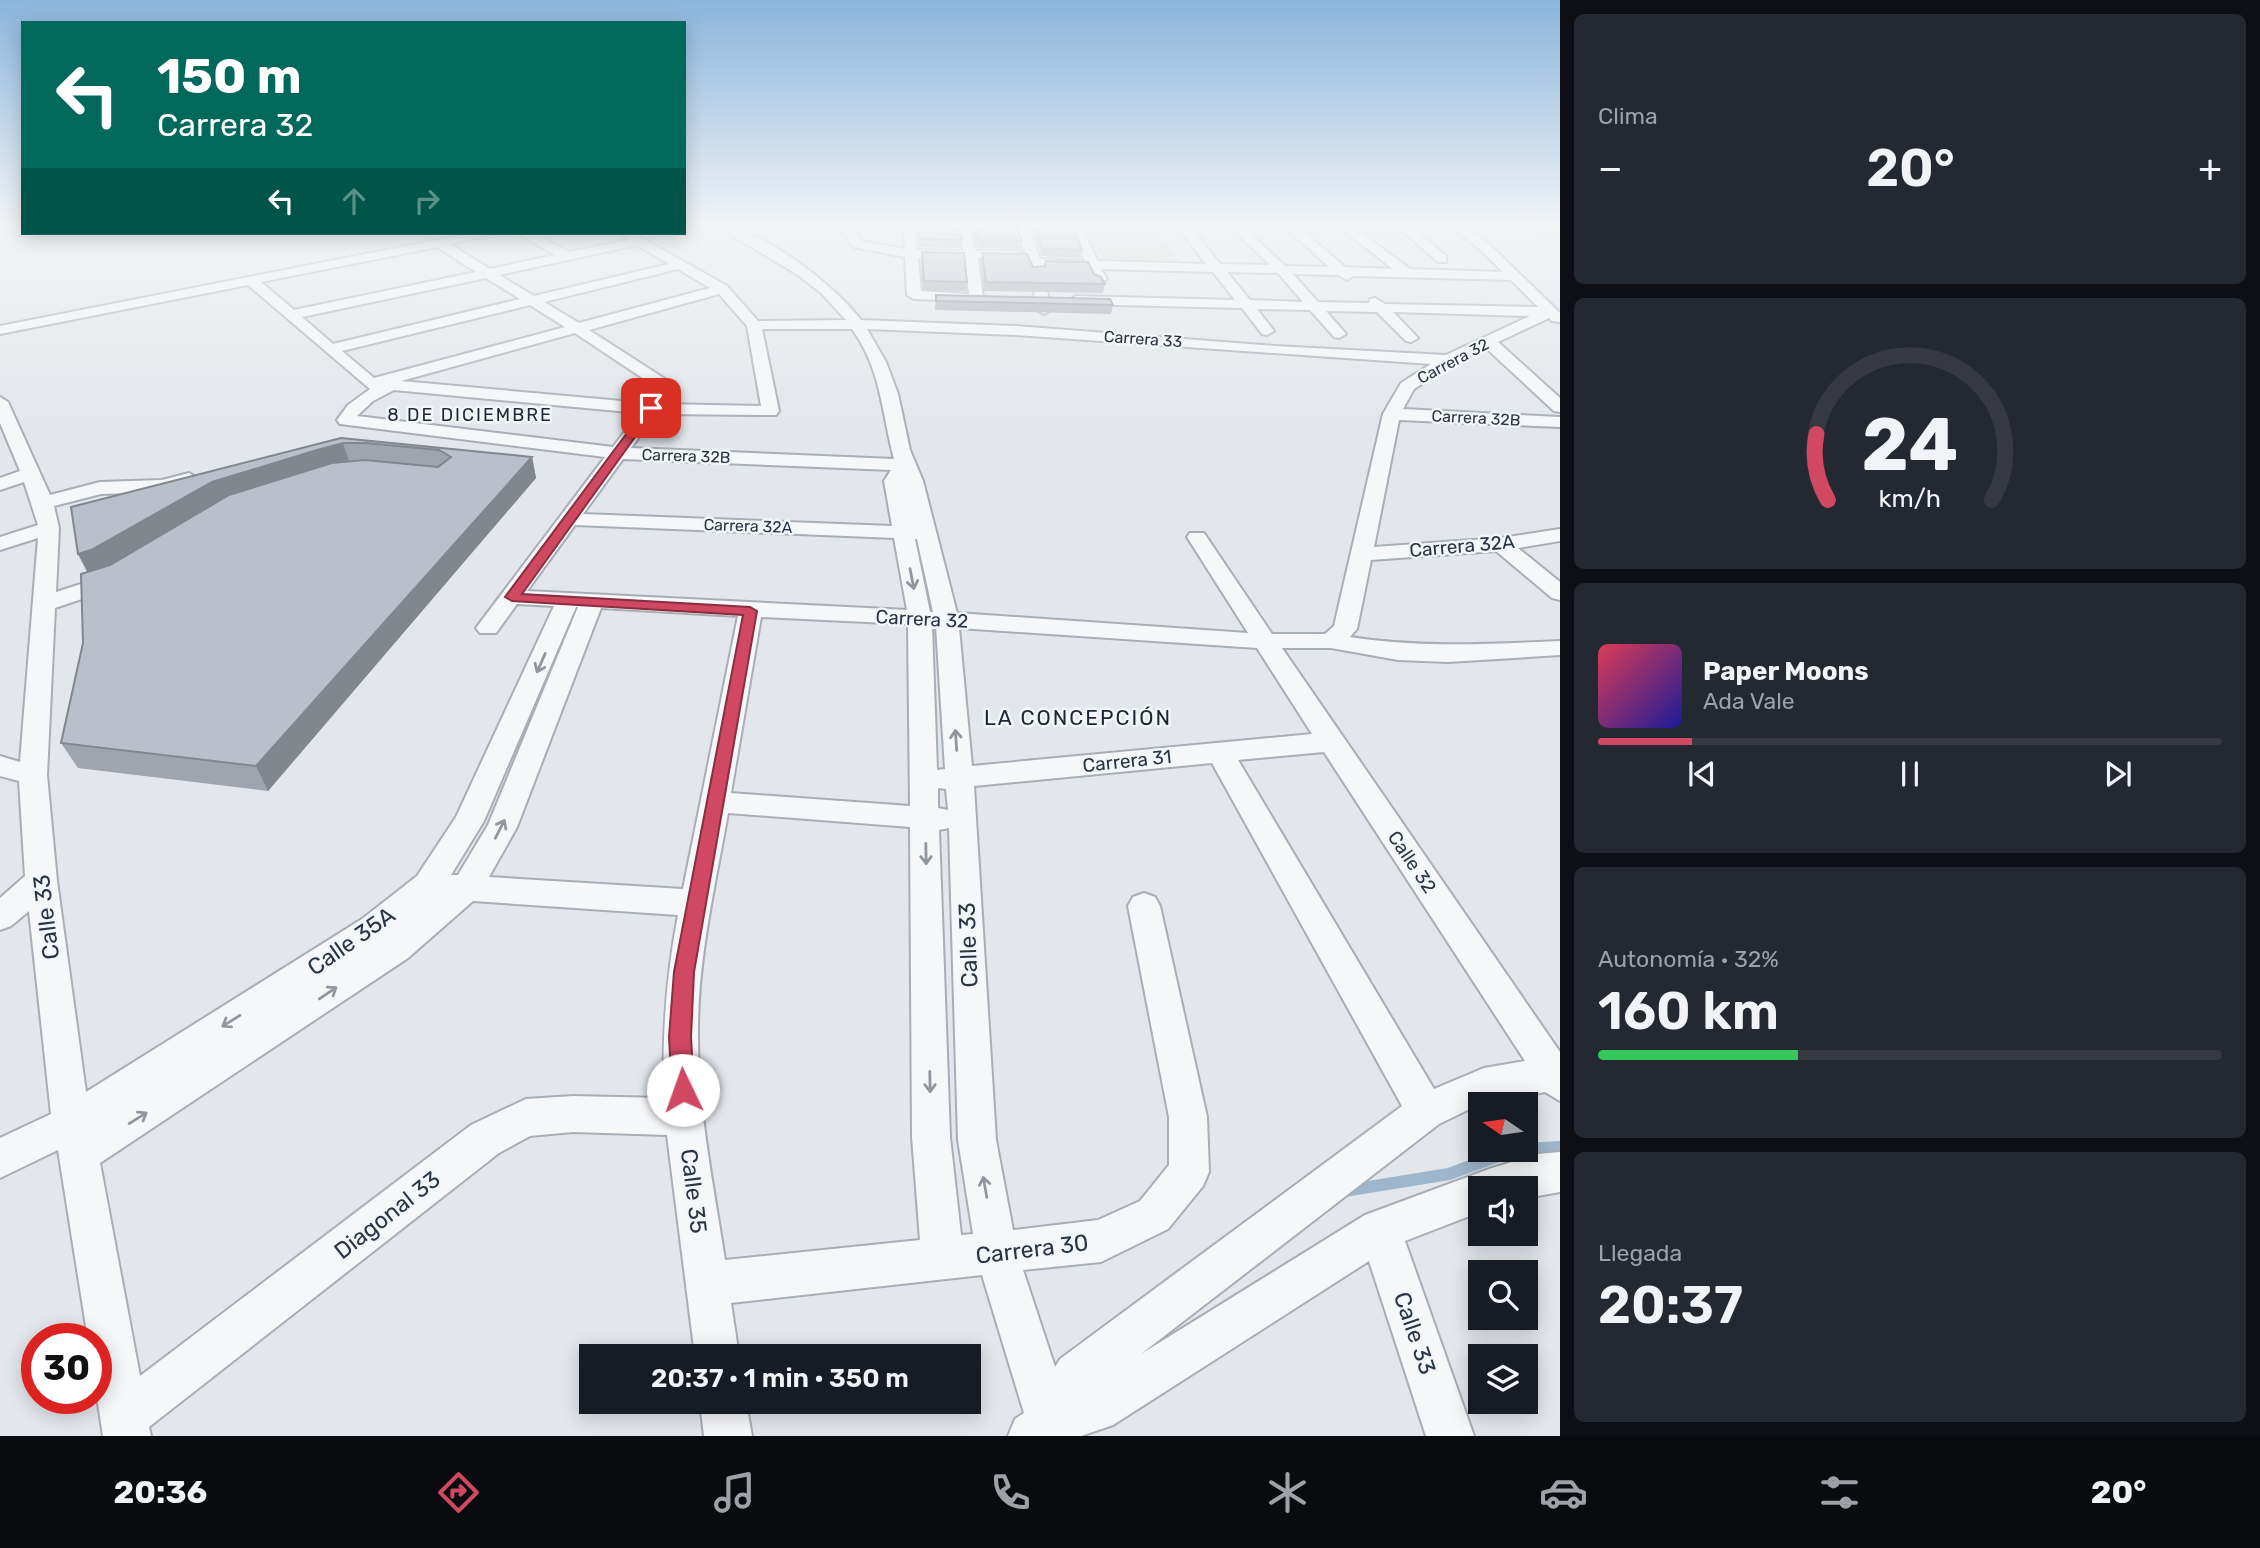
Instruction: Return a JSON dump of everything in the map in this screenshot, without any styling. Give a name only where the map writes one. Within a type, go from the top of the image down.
[{"type":"street","points":[[0,330],[191,292]]},
{"type":"street","points":[[265,292],[370,384],[711,292]]},
{"type":"street","points":[[291,315],[401,292]]},
{"type":"street","points":[[488,628],[615,453],[651,408],[659,382],[519,292]]},
{"type":"street","points":[[330,349],[566,292]]},
{"type":"street","points":[[651,408],[770,411],[754,325],[725,292]]},
{"type":"street","name":"Calle 33","points":[[829,292],[838,300],[874,351],[889,392],[903,465],[894,481],[915,532],[934,619],[963,821],[977,1140],[997,1254],[1041,1429]]},
{"type":"street","points":[[914,292],[917,297],[982,298],[980,292]]},
{"type":"street","points":[[1041,292],[1044,304]]},
{"type":"street","points":[[1106,292],[1115,312],[1133,338]]},
{"type":"street","points":[[1174,292],[1192,321]]},
{"type":"street","points":[[1236,292],[1267,331]]},
{"type":"street","points":[[1302,292],[1339,334]]},
{"type":"street","points":[[1364,292],[1411,338]]},
{"type":"street","points":[[1430,292],[1451,309]]},
{"type":"street","points":[[1532,292],[1554,312]]},
{"type":"street","points":[[1023,299],[1115,312],[1181,303],[1554,312]]},
{"type":"street","name":"Carrera 32","points":[[1331,641],[1345,629],[1392,414],[1407,386],[1448,360],[1554,312]]},
{"type":"street","name":"Carrera 33","points":[[754,325],[856,324],[1133,338],[1448,360]]},
{"type":"street","points":[[1489,342],[1560,407]]},
{"type":"street","name":"Carrera 32B","points":[[651,408],[394,385],[380,389],[349,414],[346,420],[615,453],[903,465]]},
{"type":"street","name":"Calle 33","points":[[0,401],[46,515],[44,604],[33,775],[41,881],[75,1139],[127,1426]]},
{"type":"street","name":"Carrera 32B","points":[[1392,414],[1560,422]]},
{"type":"street","points":[[0,544],[46,515],[100,488],[162,486],[213,473]]},
{"type":"street","points":[[0,484],[30,474]]},
{"type":"street","name":"Carrera 32A","points":[[568,519],[915,532]]},
{"type":"street","name":"Carrera 32A","points":[[1363,554],[1501,544],[1560,536]]},
{"type":"street","name":"Calle 32","points":[[1198,537],[1331,742],[1558,1076]]},
{"type":"street","points":[[1501,544],[1560,593]]},
{"type":"street","points":[[44,604],[113,581],[134,570]]},
{"type":"street","name":"Carrera 32","points":[[512,597],[934,619],[1264,640],[1331,641],[1398,652],[1436,654],[1560,648]]},
{"type":"street","name":"Calle 35A","points":[[75,1139],[146,1073],[373,929],[428,885],[469,821],[580,601]]},
{"type":"street","name":"Calle 35A","points":[[0,1158],[75,1139],[157,1106],[396,948],[466,889],[502,827],[580,601]]},
{"type":"street","name":"Calle 35","points":[[715,1344],[684,1117],[680,1037],[684,972],[750,611]]},
{"type":"street","name":"Calle 33","points":[[934,619],[923,778],[931,1137],[943,1260]]},
{"type":"street","name":"Carrera 31","points":[[923,778],[959,779],[1219,751],[1331,742]]},
{"type":"street","points":[[1219,751],[1426,1111]]},
{"type":"street","points":[[0,766],[33,775]]},
{"type":"street","points":[[716,802],[963,821]]},
{"type":"street","points":[[0,917],[41,881]]},
{"type":"street","points":[[428,885],[696,904]]},
{"type":"street","name":"Carrera 30","points":[[706,1284],[1101,1241],[1154,1215],[1189,1172],[1188,1117],[1144,906]]},
{"type":"street","points":[[1041,1429],[1076,1375],[1426,1111],[1484,1086],[1558,1076]]},
{"type":"street","name":"Diagonal 33","points":[[127,1426],[495,1134],[526,1118],[573,1114],[684,1117]]},
{"type":"street","points":[[1531,1176],[1560,1172]]},
{"type":"street","points":[[1041,1429],[1096,1408],[1380,1230],[1468,1197]]},
{"type":"street","name":"Calle 33","points":[[1380,1230],[1450,1436]]},
{"type":"street","points":[[725,1414],[729,1436]]},
{"type":"building","points":[[936,295],[1110,299],[1113,305],[936,301]]},
{"type":"building","points":[[341,438],[532,457],[256,766],[61,743],[83,643],[81,574],[110,565],[229,495],[332,463],[365,460],[438,467],[451,457],[439,450],[343,443],[212,482],[91,550],[78,554],[71,507]]},
{"type":"waterway","points":[[1538,1148],[1560,1147]]},
{"type":"waterway","points":[[1344,1191],[1449,1174],[1482,1162]]},
{"type":"district","name":"8 DE DICIEMBRE","points":[[470,415]]},
{"type":"district","name":"LA CONCEPCIÓN","points":[[1078,717]]},
{"type":"route","points":[[651,408],[615,453],[512,597],[750,611],[684,972],[680,1037],[683,1090]]}]
